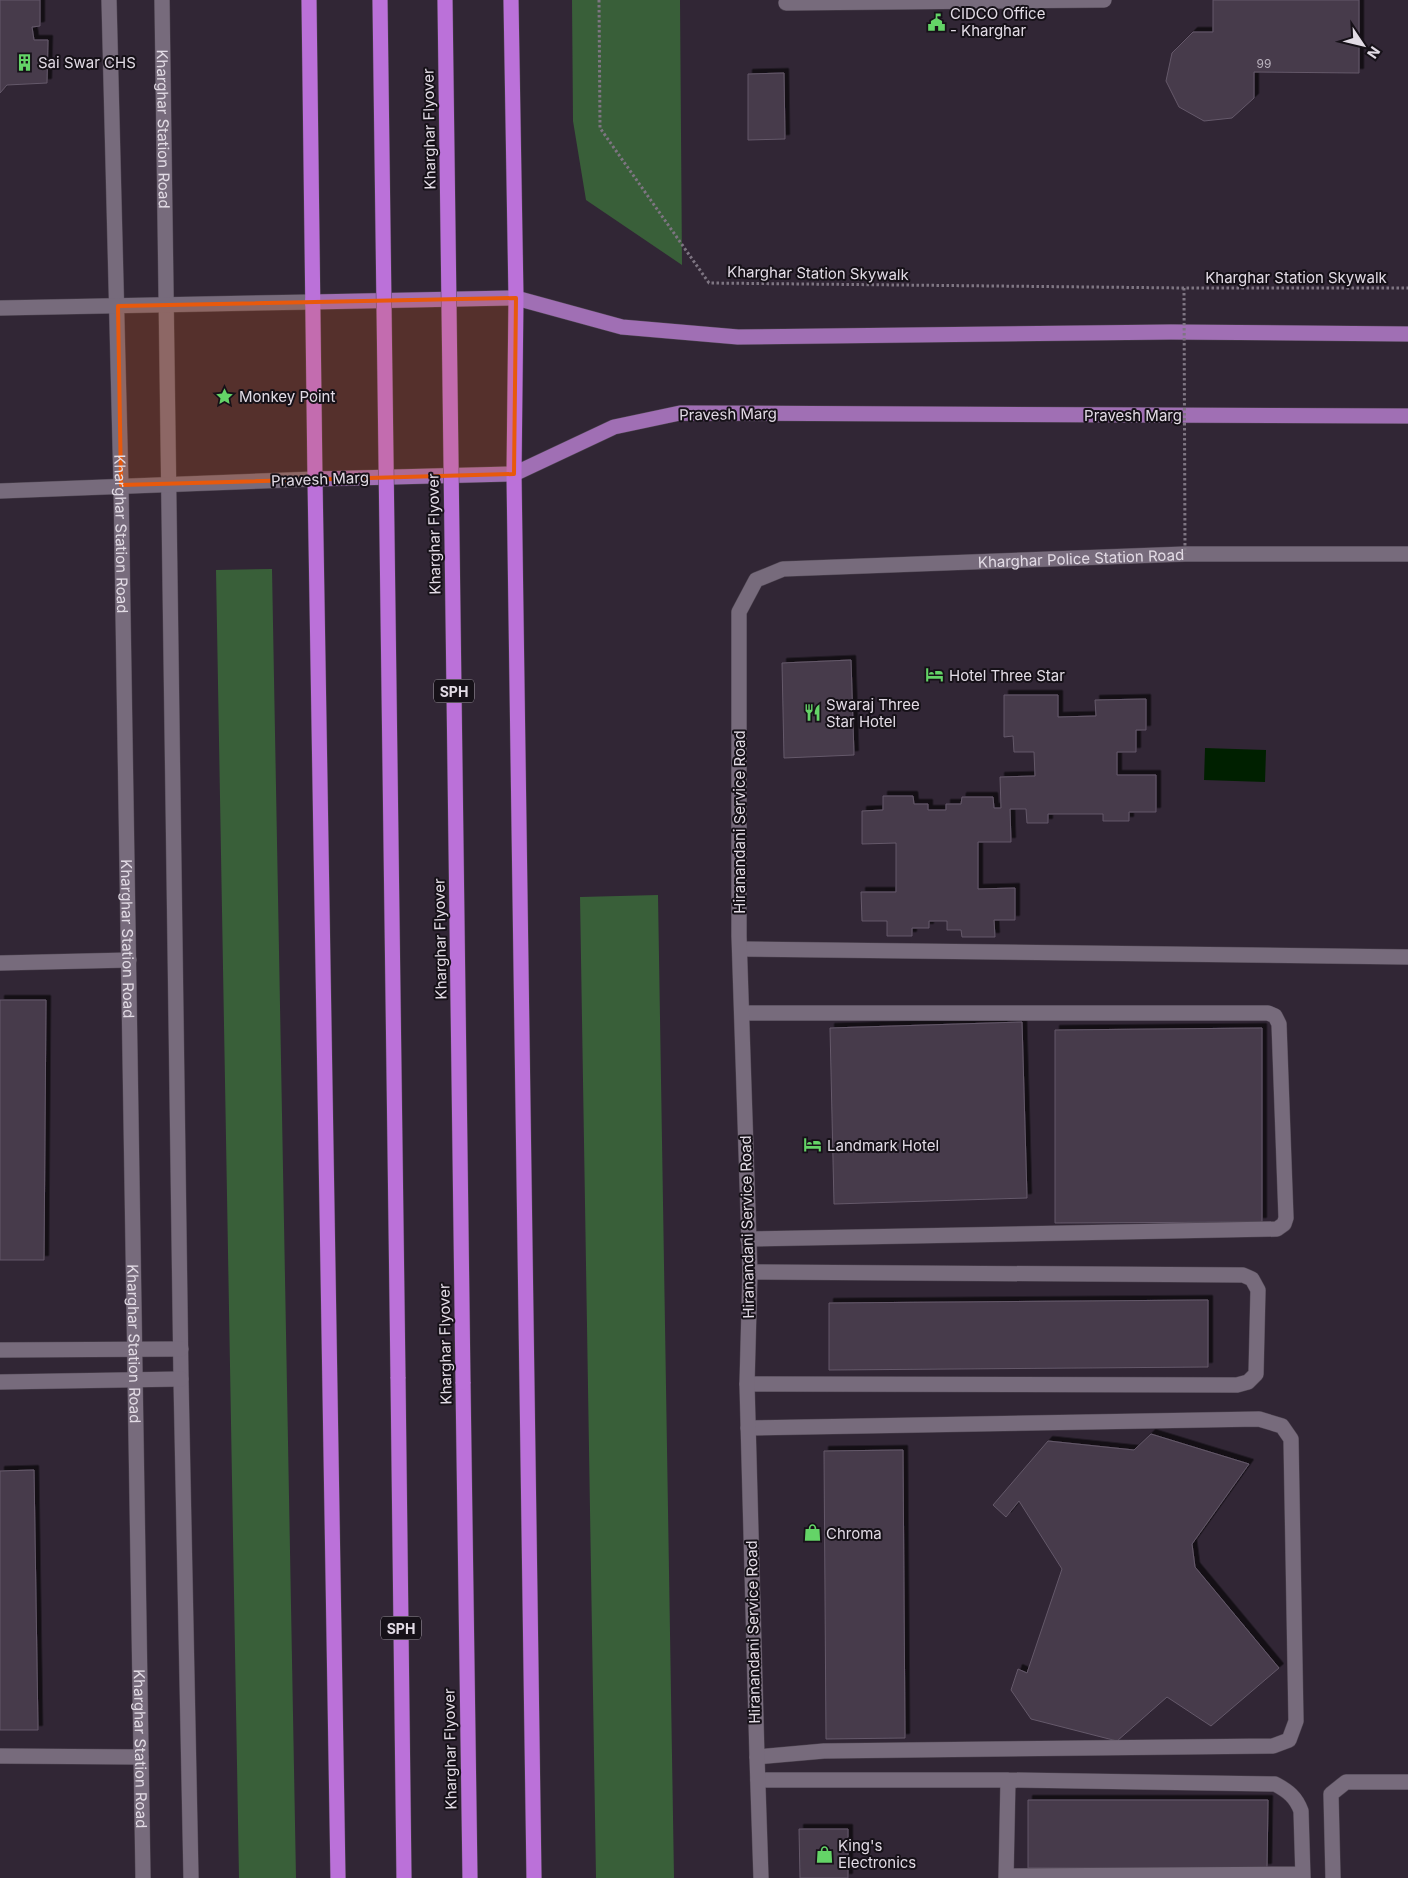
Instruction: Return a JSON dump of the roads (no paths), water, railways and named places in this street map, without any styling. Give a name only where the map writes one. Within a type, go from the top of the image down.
[{"type":"highway","points":[[309,0],[312,302],[338,1878]]},
{"type":"highway","name":"SPH","points":[[380,0],[404,1878]]},
{"type":"highway","name":"Kharghar Flyover","points":[[445,0],[470,1878]]},
{"type":"highway","points":[[511,0],[516,298],[514,474],[534,1878]]},
{"type":"main road","points":[[312,302],[516,298],[622,327],[738,337],[1171,332],[1408,334]]},
{"type":"main road","name":"Pravesh Marg","points":[[315,479],[514,474],[614,427],[680,414],[1408,416]]},
{"type":"street","name":"Kharghar Station Road","points":[[109,0],[118,306],[143,1878]]},
{"type":"street","name":"Kharghar Station Road","points":[[162,0],[181,1379],[191,1878]]},
{"type":"street","points":[[786,3],[1104,0]]},
{"type":"street","points":[[0,308],[312,302]]},
{"type":"street","name":"Pravesh Marg","points":[[0,491],[315,479]]},
{"type":"street","name":"Kharghar Police Station Road","points":[[756,580],[782,569],[1185,554],[1408,554]]},
{"type":"street","name":"Hiranandani Service Road","points":[[756,580],[739,612],[740,949],[750,1272],[747,1384],[756,1757],[761,1878]]},
{"type":"street","points":[[740,949],[1408,957]]},
{"type":"street","points":[[0,962],[129,960]]},
{"type":"street","points":[[743,1013],[1268,1013],[1275,1016],[1280,1024],[1286,1218],[1284,1224],[1277,1230],[748,1239]]},
{"type":"street","points":[[747,1384],[1237,1386],[1248,1382],[1256,1374],[1258,1290],[1252,1279],[1243,1274],[750,1272]]},
{"type":"street","points":[[0,1350],[181,1349]]},
{"type":"street","points":[[0,1382],[181,1379]]},
{"type":"street","points":[[748,1428],[1259,1419],[1282,1426],[1291,1439],[1296,1721],[1289,1740],[1273,1746],[824,1751],[756,1757]]},
{"type":"street","points":[[0,1756],[141,1757]]},
{"type":"street","points":[[758,1780],[1008,1780],[1275,1784],[1288,1791],[1298,1801],[1301,1811],[1302,1876],[1006,1877],[1008,1780]]},
{"type":"street","points":[[1333,1878],[1332,1794],[1346,1782],[1408,1782]]},
{"type":"place","name":"CIDCO Office - Kharghar","points":[[936,22]]},
{"type":"place","name":"Sai Swar CHS","points":[[24,62]]},
{"type":"place","name":"Monkey Point","points":[[225,396]]},
{"type":"place","name":"Hotel Three Star","points":[[935,675]]},
{"type":"place","name":"Swaraj Three Star Hotel","points":[[812,713]]},
{"type":"place","name":"Landmark Hotel","points":[[813,1145]]},
{"type":"place","name":"Chroma","points":[[812,1533]]},
{"type":"place","name":"King's Electronics","points":[[824,1854]]}]
